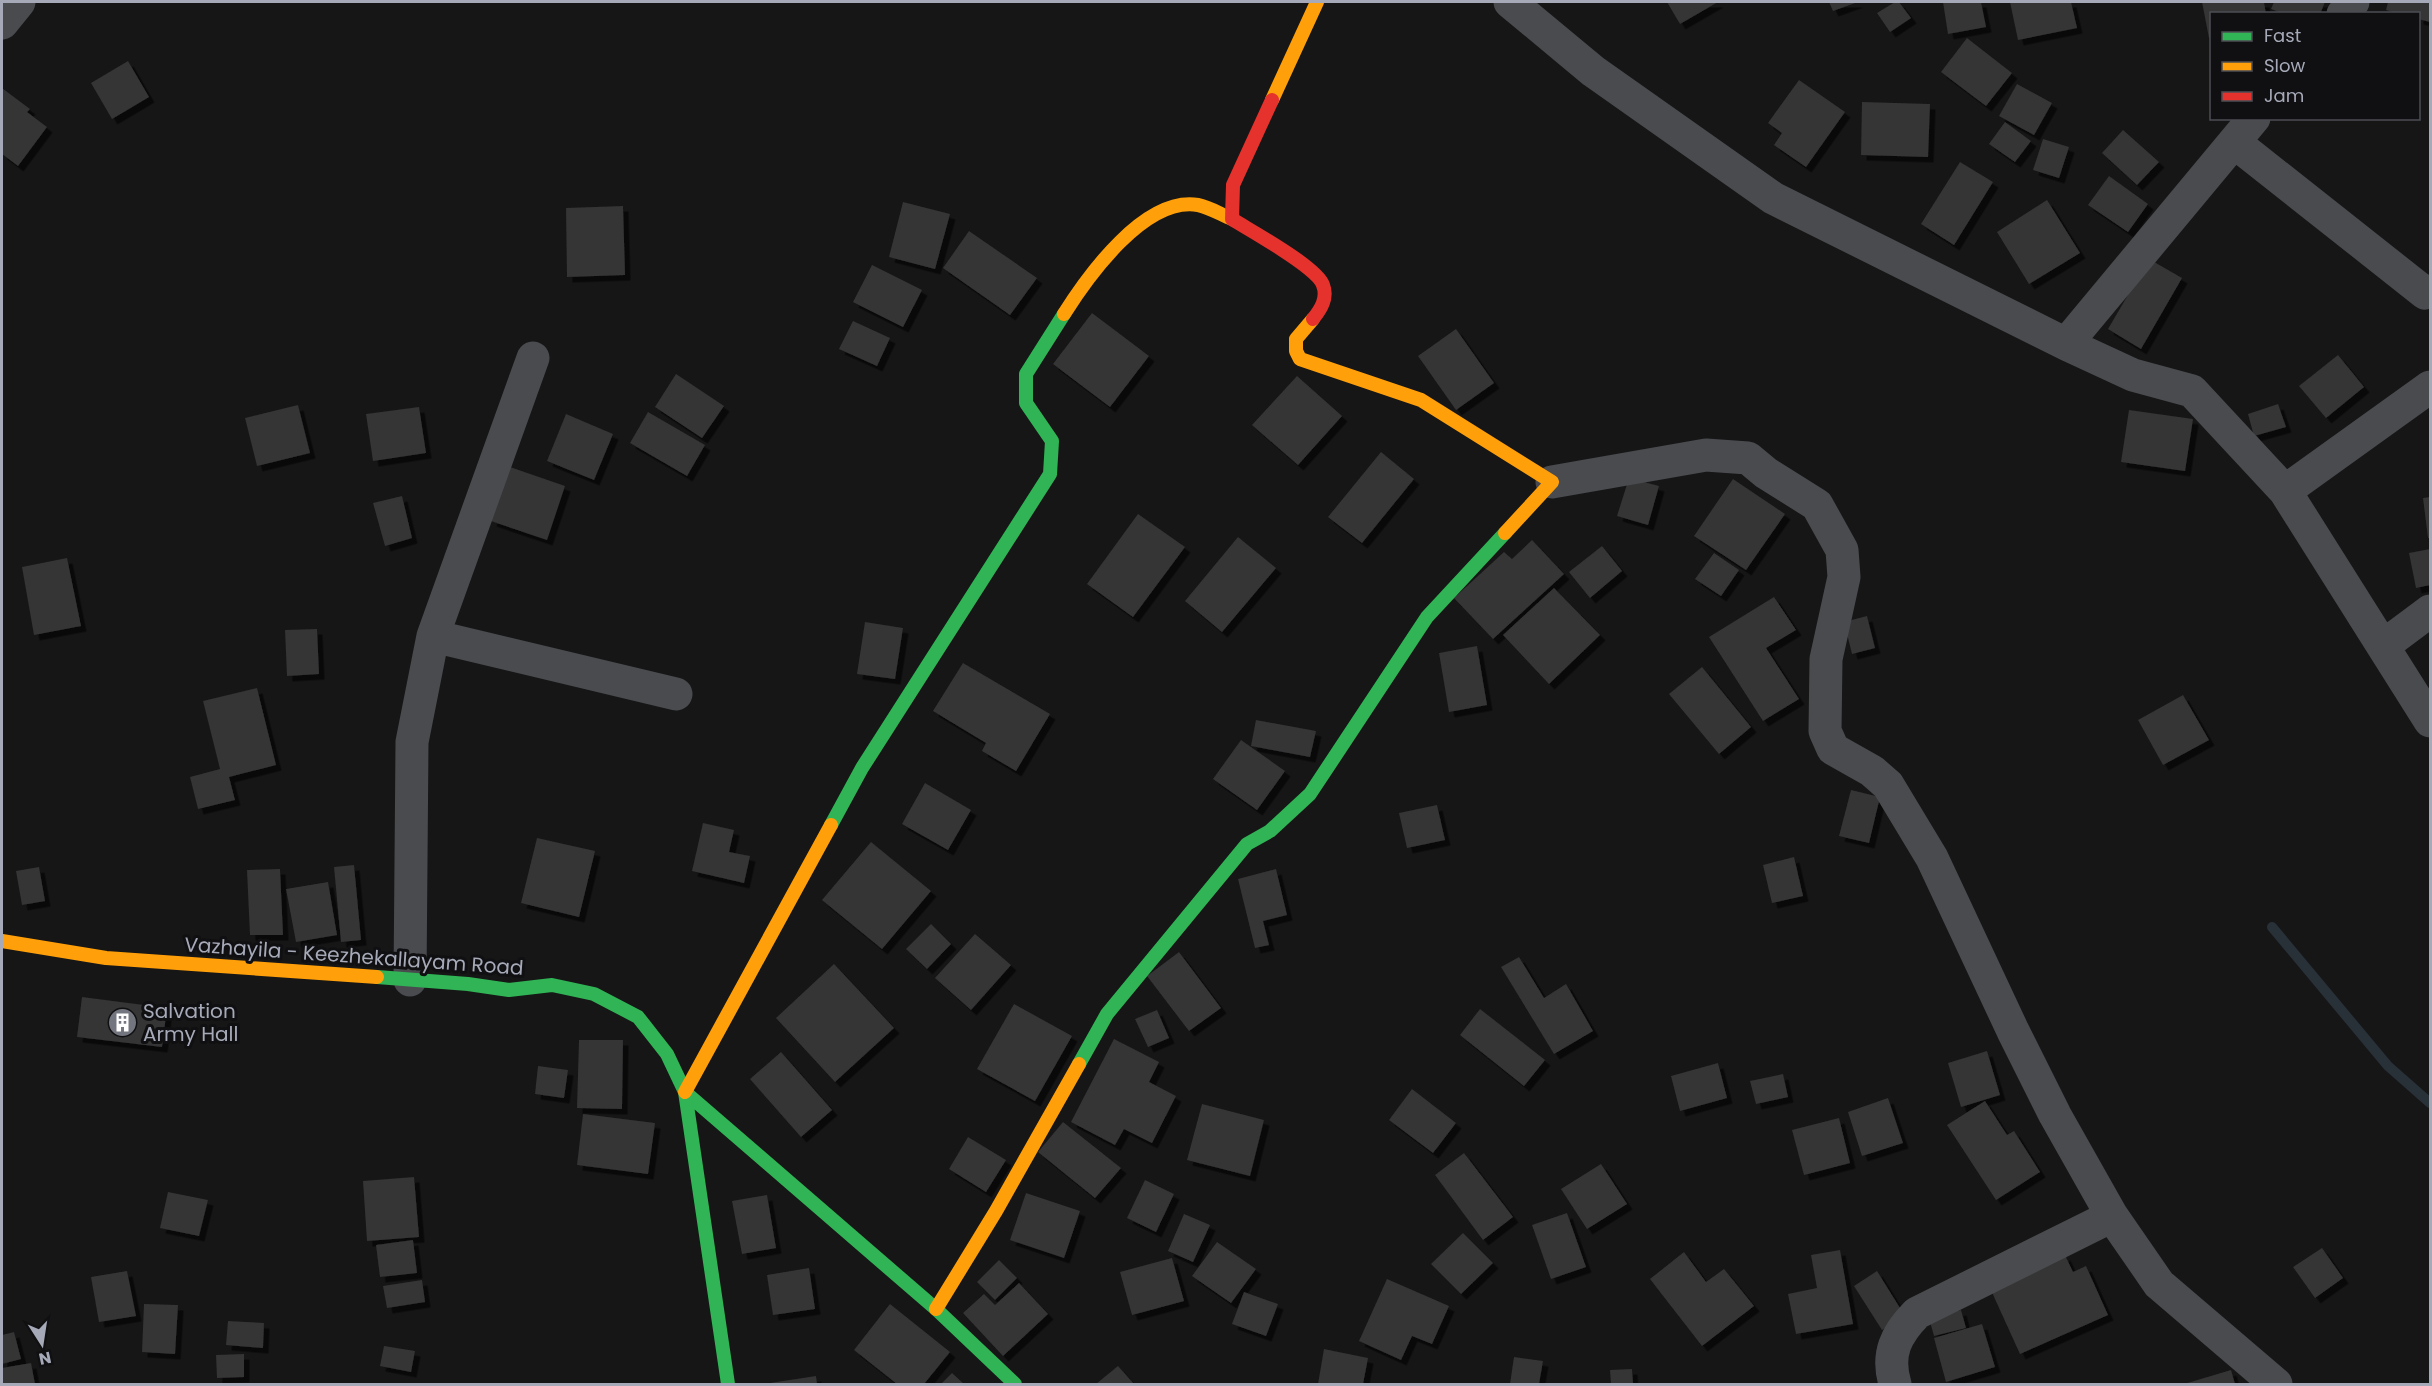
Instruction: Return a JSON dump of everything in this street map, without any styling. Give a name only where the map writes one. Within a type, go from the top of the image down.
[{"type":"street","points":[[2,23],[19,2]]},
{"type":"street","points":[[1232,219],[1233,186],[1317,2]]},
{"type":"street","points":[[1510,2],[1593,71],[1773,198],[2133,375],[2192,391],[2285,491],[2430,721]]},
{"type":"street","points":[[2066,344],[2244,130],[2425,293],[2430,291]]},
{"type":"street","points":[[1015,1384],[936,1309],[685,1092],[862,768],[1050,474],[1052,441],[1026,403],[1026,374],[1085,281],[1119,240],[1158,214],[1177,206],[1198,205],[1232,219],[1317,274],[1323,281],[1327,295],[1325,302],[1296,339],[1296,351],[1300,359],[1421,400],[1552,482]]},
{"type":"street","points":[[410,980],[412,742],[433,636],[533,358]]},
{"type":"street","points":[[2285,491],[2430,387]]},
{"type":"street","points":[[936,1309],[996,1211],[1107,1014],[1247,844],[1270,831],[1310,794],[1427,617],[1552,482],[1706,455],[1748,458],[1766,473],[1817,505],[1842,550],[1844,577],[1826,659],[1825,731],[1833,749],[1872,771],[1888,785],[1926,849],[2055,1115],[2112,1216],[2159,1284],[2276,1384]]},
{"type":"street","points":[[2383,646],[2430,611]]},
{"type":"street","points":[[433,636],[676,694]]},
{"type":"street","name":"Vazhayila - Keezhekallayam Road","points":[[2,941],[106,958],[410,980],[509,990],[552,985],[594,994],[638,1017],[667,1054],[685,1092],[728,1384]]},
{"type":"street","points":[[1895,1384],[1891,1351],[1905,1325],[1917,1313],[2112,1216]]},
{"type":"building","points":[[1667,2],[1718,2],[1680,24]]},
{"type":"building","points":[[1829,2],[1858,2],[1833,11]]},
{"type":"building","points":[[1899,2],[1911,18],[1890,32],[1877,13]]},
{"type":"building","points":[[1943,2],[1981,2],[1986,27],[1948,34]]},
{"type":"building","points":[[2010,2],[2071,2],[2077,28],[2018,40]]},
{"type":"building","points":[[2202,2],[2264,2],[2266,12],[2210,12],[2209,38]]},
{"type":"building","points":[[2274,2],[2325,2],[2321,12],[2279,12],[2271,9]]},
{"type":"building","points":[[2388,2],[2430,2],[2430,22],[2420,20],[2420,12],[2386,10]]},
{"type":"building","points":[[1967,38],[2012,73],[1986,106],[1941,72]]},
{"type":"building","points":[[128,61],[149,97],[112,119],[91,83]]},
{"type":"building","points":[[1799,80],[1845,112],[1806,167],[1774,145],[1782,133],[1768,123]]},
{"type":"building","points":[[2017,84],[2052,103],[2034,135],[1999,116]]},
{"type":"building","points":[[2,88],[30,109],[27,112],[47,127],[18,166],[2,154]]},
{"type":"building","points":[[1862,102],[1930,104],[1928,157],[1861,155]]},
{"type":"building","points":[[2005,122],[2031,141],[2015,162],[1989,144]]},
{"type":"building","points":[[2123,130],[2159,162],[2137,185],[2102,153]]},
{"type":"building","points":[[2043,139],[2069,147],[2059,178],[2033,170]]},
{"type":"building","points":[[1960,162],[1993,182],[1954,245],[1921,224]]},
{"type":"building","points":[[2109,176],[2148,204],[2128,232],[2088,205]]},
{"type":"building","points":[[2047,200],[2080,253],[2029,284],[1997,232]]},
{"type":"building","points":[[903,202],[950,214],[935,269],[889,257]]},
{"type":"building","points":[[623,206],[625,275],[567,277],[566,208]]},
{"type":"building","points":[[969,231],[1037,278],[1010,315],[943,268]]},
{"type":"building","points":[[2149,259],[2182,278],[2141,349],[2108,329]]},
{"type":"building","points":[[872,265],[922,290],[903,327],[853,302]]},
{"type":"building","points":[[1092,313],[1149,356],[1110,407],[1053,364]]},
{"type":"building","points":[[853,321],[890,338],[877,366],[839,349]]},
{"type":"building","points":[[1456,329],[1494,383],[1456,410],[1418,356]]},
{"type":"building","points":[[2338,355],[2364,387],[2326,418],[2299,386]]},
{"type":"building","points":[[676,374],[724,406],[702,438],[655,407]]},
{"type":"building","points":[[1297,376],[1342,416],[1298,465],[1252,425]]},
{"type":"building","points":[[2278,404],[2286,427],[2254,436],[2248,414]]},
{"type":"building","points":[[298,405],[310,453],[257,466],[245,418]]},
{"type":"building","points":[[419,407],[426,453],[373,461],[366,414]]},
{"type":"building","points":[[2129,410],[2193,419],[2185,471],[2121,462]]},
{"type":"building","points":[[648,412],[705,445],[687,476],[630,443]]},
{"type":"building","points":[[566,414],[613,434],[594,480],[547,461]]},
{"type":"building","points":[[1381,452],[1414,479],[1362,543],[1328,517]]},
{"type":"building","points":[[510,467],[565,486],[547,540],[491,521]]},
{"type":"building","points":[[1629,478],[1659,486],[1648,525],[1617,516]]},
{"type":"building","points":[[1733,479],[1785,514],[1746,570],[1694,536]]},
{"type":"building","points":[[402,496],[412,538],[385,546],[373,503]]},
{"type":"building","points":[[2430,497],[2430,538],[2428,538],[2423,498]]},
{"type":"building","points":[[1138,514],[1185,547],[1133,617],[1087,584]]},
{"type":"building","points":[[1238,537],[1276,568],[1222,632],[1185,601]]},
{"type":"building","points":[[1532,540],[1564,574],[1493,639],[1454,598],[1504,552],[1512,559]]},
{"type":"building","points":[[1602,546],[1622,571],[1590,598],[1569,572]]},
{"type":"building","points":[[2430,549],[2430,585],[2416,588],[2409,553]]},
{"type":"building","points":[[1714,553],[1739,570],[1721,596],[1695,579]]},
{"type":"building","points":[[67,558],[81,626],[34,635],[22,567]]},
{"type":"building","points":[[1554,588],[1600,635],[1549,684],[1503,635]]},
{"type":"building","points":[[1774,597],[1796,630],[1766,648],[1799,699],[1763,721],[1709,637]]},
{"type":"building","points":[[1867,616],[1875,648],[1852,654],[1844,622]]},
{"type":"building","points":[[865,622],[903,628],[895,679],[857,674]]},
{"type":"building","points":[[317,629],[319,674],[287,676],[285,630]]},
{"type":"building","points":[[1477,646],[1487,705],[1449,712],[1439,653]]},
{"type":"building","points":[[963,663],[1050,714],[1016,771],[982,751],[986,743],[933,711]]},
{"type":"building","points":[[1702,667],[1751,727],[1719,754],[1669,694]]},
{"type":"building","points":[[257,688],[276,765],[229,777],[235,800],[198,809],[190,777],[220,769],[203,701]]},
{"type":"building","points":[[2183,695],[2209,740],[2163,765],[2138,720]]},
{"type":"building","points":[[1256,720],[1316,731],[1310,757],[1251,746]]},
{"type":"building","points":[[1241,740],[1285,771],[1257,810],[1213,779]]},
{"type":"building","points":[[925,783],[971,810],[948,850],[902,824]]},
{"type":"building","points":[[1851,790],[1880,797],[1869,843],[1839,836]]},
{"type":"building","points":[[1437,805],[1445,840],[1407,848],[1399,813]]},
{"type":"building","points":[[703,823],[734,830],[729,852],[750,856],[744,883],[692,871]]},
{"type":"building","points":[[537,838],[595,851],[579,917],[521,903]]},
{"type":"building","points":[[871,842],[931,891],[882,949],[822,900]]},
{"type":"building","points":[[1794,857],[1803,896],[1772,903],[1763,865]]},
{"type":"building","points":[[354,865],[361,940],[341,942],[334,867]]},
{"type":"building","points":[[39,867],[45,901],[22,905],[16,871]]},
{"type":"building","points":[[280,869],[283,935],[250,935],[247,870]]},
{"type":"building","points":[[1276,869],[1287,915],[1263,921],[1269,945],[1255,948],[1238,879]]},
{"type":"building","points":[[328,882],[337,935],[296,942],[286,889]]},
{"type":"building","points":[[931,924],[951,944],[927,969],[906,949]]},
{"type":"building","points":[[975,934],[1011,965],[971,1010],[935,978]]},
{"type":"building","points":[[1179,952],[1221,1008],[1189,1031],[1147,976]]},
{"type":"building","points":[[1519,957],[1544,998],[1566,984],[1593,1031],[1554,1054],[1501,967]]},
{"type":"building","points":[[834,964],[894,1028],[835,1082],[776,1018]]},
{"type":"building","name":"Salvation Army Hall","points":[[82,997],[167,1008],[162,1047],[77,1037]]},
{"type":"building","points":[[1014,1004],[1072,1036],[1035,1101],[977,1069]]},
{"type":"building","points":[[1480,1009],[1545,1060],[1524,1086],[1460,1035]]},
{"type":"building","points":[[1157,1010],[1169,1038],[1148,1047],[1135,1019]]},
{"type":"building","points":[[1114,1039],[1159,1062],[1149,1082],[1176,1096],[1152,1143],[1124,1129],[1115,1145],[1071,1122]]},
{"type":"building","points":[[579,1040],[623,1040],[622,1109],[577,1108]]},
{"type":"building","points":[[1987,1051],[2000,1095],[1961,1107],[1948,1063]]},
{"type":"building","points":[[781,1052],[832,1110],[801,1137],[750,1079]]},
{"type":"building","points":[[1718,1063],[1727,1098],[1680,1111],[1671,1076]]},
{"type":"building","points":[[538,1066],[568,1070],[564,1098],[535,1094]]},
{"type":"building","points":[[1783,1074],[1788,1097],[1756,1104],[1750,1081]]},
{"type":"building","points":[[1412,1089],[1456,1123],[1433,1153],[1389,1120]]},
{"type":"building","points":[[1888,1098],[1903,1143],[1862,1156],[1848,1112]]},
{"type":"building","points":[[1985,1101],[2007,1135],[2014,1131],[2040,1172],[1996,1200],[1947,1125]]},
{"type":"building","points":[[1202,1104],[1264,1120],[1250,1176],[1187,1160]]},
{"type":"building","points":[[583,1114],[655,1123],[648,1174],[577,1165]]},
{"type":"building","points":[[1839,1118],[1850,1163],[1804,1175],[1792,1130]]},
{"type":"building","points":[[1063,1122],[1121,1168],[1095,1198],[1038,1152]]},
{"type":"building","points":[[968,1137],[1006,1160],[986,1192],[949,1169]]},
{"type":"building","points":[[1464,1153],[1513,1217],[1483,1240],[1435,1175]]},
{"type":"building","points":[[1601,1164],[1627,1204],[1587,1229],[1561,1189]]},
{"type":"building","points":[[414,1177],[419,1237],[367,1241],[363,1181]]},
{"type":"building","points":[[1145,1180],[1174,1194],[1156,1232],[1127,1218]]},
{"type":"building","points":[[168,1192],[208,1200],[199,1236],[160,1228]]},
{"type":"building","points":[[1026,1193],[1080,1211],[1064,1258],[1010,1240]]},
{"type":"building","points":[[767,1195],[776,1248],[742,1254],[732,1201]]},
{"type":"building","points":[[1567,1213],[1586,1267],[1551,1279],[1532,1225]]},
{"type":"building","points":[[1184,1214],[1210,1225],[1193,1262],[1168,1251]]},
{"type":"building","points":[[1463,1233],[1493,1263],[1461,1294],[1431,1264]]},
{"type":"building","points":[[413,1240],[417,1273],[380,1277],[376,1245]]},
{"type":"building","points":[[1217,1242],[1256,1269],[1231,1303],[1192,1276]]},
{"type":"building","points":[[2322,1248],[2343,1278],[2315,1298],[2293,1267]]},
{"type":"building","points":[[1840,1250],[1853,1324],[1796,1334],[1788,1294],[1817,1288],[1811,1255]]},
{"type":"building","points":[[1684,1252],[1706,1282],[1724,1269],[1754,1306],[1702,1346],[1650,1279]]},
{"type":"building","points":[[2065,1255],[2073,1272],[2086,1266],[2108,1315],[2020,1354],[1990,1288]]},
{"type":"building","points":[[1172,1258],[1184,1301],[1132,1315],[1120,1272]]},
{"type":"building","points":[[999,1260],[1017,1278],[995,1300],[977,1282]]},
{"type":"building","points":[[809,1268],[815,1309],[773,1315],[767,1275]]},
{"type":"building","points":[[127,1271],[136,1316],[99,1322],[91,1277]]},
{"type":"building","points":[[1877,1271],[1905,1316],[1882,1330],[1854,1286]]},
{"type":"building","points":[[1387,1279],[1449,1306],[1432,1344],[1412,1336],[1401,1360],[1359,1341]]},
{"type":"building","points":[[422,1280],[425,1302],[387,1308],[383,1286]]},
{"type":"building","points":[[1019,1283],[1048,1314],[1003,1356],[963,1313],[984,1294],[995,1305]]},
{"type":"building","points":[[1244,1292],[1278,1304],[1266,1336],[1232,1324]]},
{"type":"building","points":[[144,1304],[178,1305],[175,1354],[142,1352]]},
{"type":"building","points":[[890,1304],[950,1352],[924,1384],[897,1384],[854,1350]]},
{"type":"building","points":[[1961,1310],[1966,1328],[1934,1336],[1929,1318]]},
{"type":"building","points":[[228,1321],[264,1323],[263,1348],[226,1345]]},
{"type":"building","points":[[1982,1324],[1995,1367],[1946,1382],[1934,1338]]},
{"type":"building","points":[[14,1332],[21,1359],[2,1364],[2,1335]]},
{"type":"building","points":[[384,1346],[415,1351],[411,1372],[380,1366]]},
{"type":"building","points":[[1324,1349],[1368,1358],[1363,1384],[1318,1384]]},
{"type":"building","points":[[244,1354],[244,1377],[217,1378],[216,1355]]},
{"type":"building","points":[[1514,1357],[1543,1361],[1539,1384],[1510,1384]]},
{"type":"building","points":[[31,1363],[35,1384],[2,1384],[2,1368]]},
{"type":"building","points":[[1118,1366],[1134,1384],[1096,1384]]},
{"type":"building","points":[[1632,1369],[1633,1384],[1611,1384],[1610,1370]]},
{"type":"building","points":[[2231,1370],[2235,1384],[2184,1384]]},
{"type":"building","points":[[952,1373],[964,1384],[941,1384]]},
{"type":"building","points":[[816,1376],[817,1384],[770,1384],[770,1383]]},
{"type":"waterway","points":[[2272,927],[2388,1066],[2430,1103]]},
{"type":"traffic: fast","points":[[831,825],[862,768],[1050,474],[1052,441],[1026,403],[1026,374],[1064,314]]},
{"type":"traffic: fast","points":[[1079,1064],[1107,1014],[1247,844],[1270,831],[1310,794],[1427,617],[1505,533]]},
{"type":"traffic: fast","points":[[377,977],[468,984],[509,990],[552,985],[594,994],[638,1017],[667,1054],[685,1092],[728,1384]]},
{"type":"traffic: fast","points":[[685,1092],[936,1309],[1015,1384]]},
{"type":"traffic: slow","points":[[1272,100],[1317,2]]},
{"type":"traffic: slow","points":[[1064,314],[1103,260],[1120,242],[1158,213],[1178,206],[1198,205],[1232,219]]},
{"type":"traffic: slow","points":[[1313,319],[1296,339],[1296,351],[1300,359],[1421,400],[1552,482],[1505,533]]},
{"type":"traffic: slow","points":[[685,1092],[831,825]]},
{"type":"traffic: slow","points":[[2,941],[106,958],[377,977]]},
{"type":"traffic: slow","points":[[936,1309],[996,1211],[1079,1064]]},
{"type":"traffic: jam","points":[[1272,100],[1233,185],[1232,219],[1297,259],[1318,277],[1323,285],[1324,299],[1313,319]]},
{"type":"place","name":"Salvation Army Hall","points":[[122,1022]]}]
